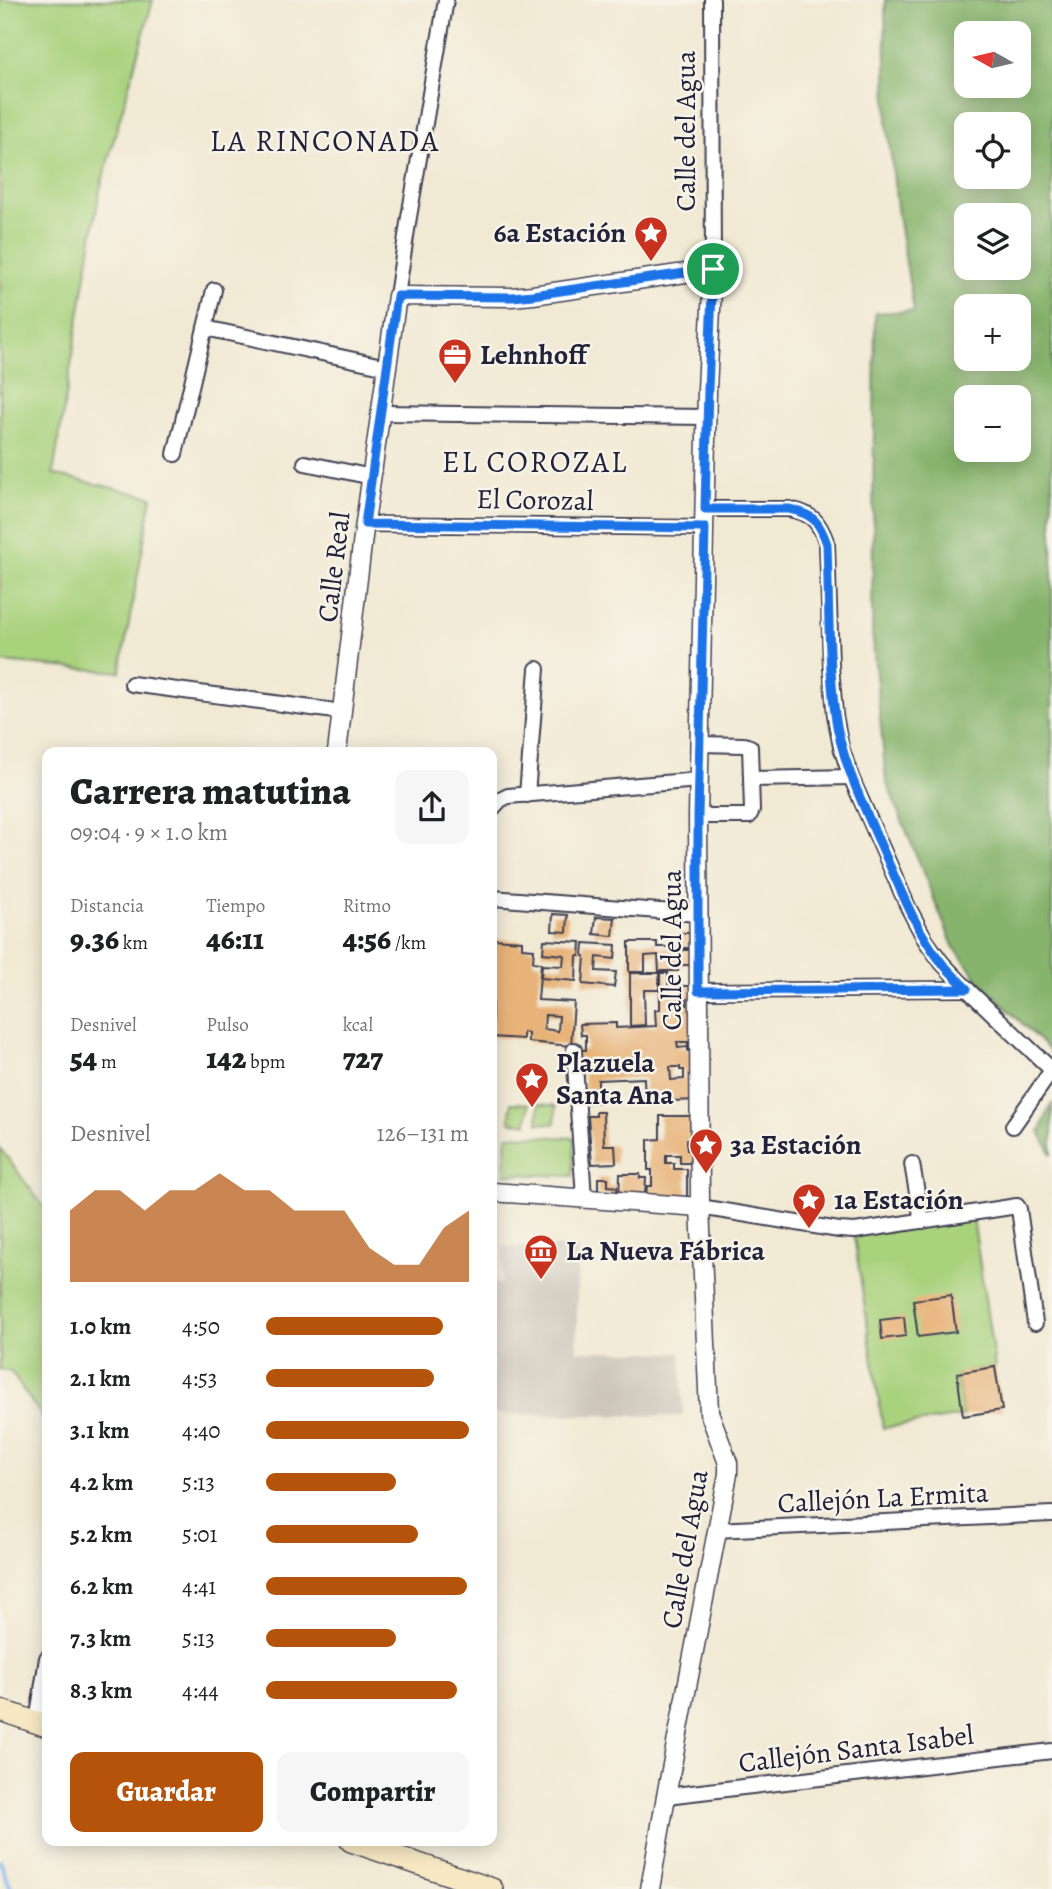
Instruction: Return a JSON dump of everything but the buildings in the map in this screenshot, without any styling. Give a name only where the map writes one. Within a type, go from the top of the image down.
[{"type":"main road","points":[[0,1710],[42,1724]]},
{"type":"main road","points":[[366,1846],[492,1889]]},
{"type":"street","points":[[205,328],[387,367],[408,223],[446,0]]},
{"type":"street","name":"Calle del Agua","points":[[650,1889],[728,1474],[728,1463],[709,1412],[700,1207],[698,816],[713,269],[712,0]]},
{"type":"street","points":[[397,296],[512,297],[713,269]]},
{"type":"street","points":[[175,454],[214,290]]},
{"type":"street","name":"Calle Real","points":[[338,747],[387,367]]},
{"type":"street","points":[[381,413],[707,416]]},
{"type":"street","points":[[305,463],[372,477]]},
{"type":"street","points":[[705,509],[789,509],[813,518],[821,527],[827,544],[835,715],[841,747],[851,777],[908,907],[926,940],[942,963],[967,989],[1052,1070],[1013,1126]]},
{"type":"street","name":"El Corozal","points":[[365,524],[705,528]]},
{"type":"street","points":[[527,795],[537,669]]},
{"type":"street","points":[[132,684],[342,712]]},
{"type":"street","points":[[698,816],[749,816],[752,810],[751,751],[748,745],[700,744]]},
{"type":"street","points":[[751,779],[851,777]]},
{"type":"street","points":[[497,803],[508,796],[699,780]]},
{"type":"street","points":[[497,898],[698,914]]},
{"type":"street","points":[[698,991],[967,989]]},
{"type":"street","points":[[574,1050],[584,1198]]},
{"type":"street","points":[[912,1164],[922,1222]]},
{"type":"street","points":[[497,1192],[700,1207],[847,1231],[1017,1206],[1035,1323]]},
{"type":"street","name":"Callejón La Ermita","points":[[716,1530],[1052,1514]]},
{"type":"street","name":"Callejón Santa Isabel","points":[[666,1796],[1052,1751]]},
{"type":"shaded area","points":[[503,1247],[577,1247],[577,1351],[681,1353],[683,1416],[497,1414],[497,1284],[502,1283]]},
{"type":"green space","points":[[0,0],[153,0],[100,189],[53,474],[152,497],[120,672],[0,662]]},
{"type":"green space","points":[[885,0],[1052,0],[1052,1053],[982,984],[953,946],[886,781],[872,632],[875,313],[914,311],[898,215],[887,123]]},
{"type":"green space","points":[[1052,1102],[1052,1155],[1040,1132]]},
{"type":"green space","points":[[511,1103],[529,1104],[527,1123],[510,1122]]},
{"type":"green space","points":[[539,1104],[556,1106],[555,1124],[538,1123]]},
{"type":"green space","points":[[507,1135],[575,1138],[573,1176],[505,1174]]},
{"type":"green space","points":[[0,1148],[42,1204],[42,1417],[11,1372],[0,1370]]},
{"type":"green space","points":[[973,1218],[995,1367],[957,1374],[963,1416],[883,1428],[854,1236]]},
{"type":"waterway","points":[[0,1861],[11,1889]]},
{"type":"place","name":"6a Estación","points":[[651,263]]},
{"type":"place","name":"Lehnhoff","points":[[455,385]]},
{"type":"place","name":"Plazuela Santa Ana","points":[[532,1109]]},
{"type":"place","name":"3a Estación","points":[[706,1175]]},
{"type":"place","name":"1a Estación","points":[[809,1230]]},
{"type":"place","name":"La Nueva Fábrica","points":[[541,1281]]},
{"type":"district","name":"LA RINCONADA","points":[[325,141]]},
{"type":"district","name":"EL COROZAL","points":[[535,462]]},
{"type":"route","points":[[713,269],[705,509],[789,509],[813,518],[821,527],[827,544],[831,667],[841,747],[851,777],[908,907],[942,963],[967,989],[698,991],[698,816],[705,528],[365,524],[397,296],[512,297],[713,269]]}]
